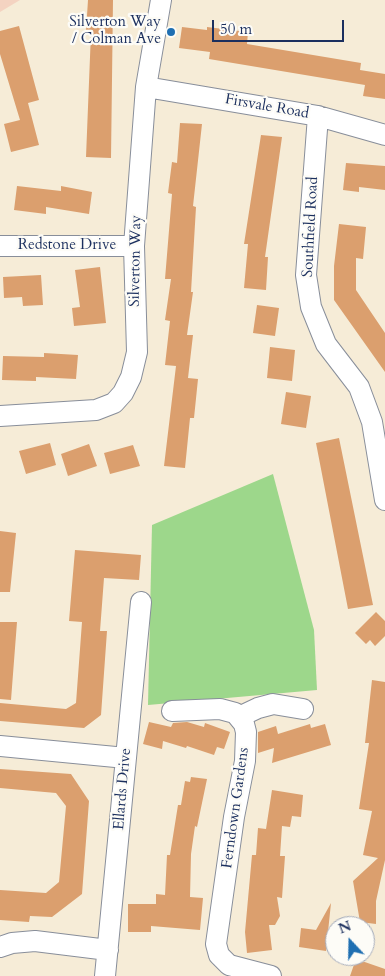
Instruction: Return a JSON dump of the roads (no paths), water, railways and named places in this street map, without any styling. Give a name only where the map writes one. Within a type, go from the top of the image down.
[{"type":"street","name":"Silverton Way","points":[[0,416],[96,410],[114,403],[123,393],[131,377],[137,352],[134,246],[146,87],[161,0]]},
{"type":"street","name":"Firsvale Road","points":[[146,87],[318,116],[385,135]]},
{"type":"street","name":"Southfield Road","points":[[318,116],[306,275],[310,307],[326,344],[358,387],[369,414],[385,500]]},
{"type":"street","name":"Redstone Drive","points":[[0,246],[134,246]]},
{"type":"street","name":"Ellards Drive","points":[[105,976],[141,602]]},
{"type":"street","points":[[172,711],[220,709],[235,712],[239,717],[258,708],[273,704],[303,709]]},
{"type":"street","name":"Ferndown Gardens","points":[[239,717],[246,732],[245,762],[234,817],[216,944],[219,955],[229,964],[271,976]]},
{"type":"street","points":[[0,746],[126,758]]},
{"type":"street","points":[[0,947],[12,943],[35,941],[108,950]]},
{"type":"place","name":"Silverton Way / Colman Ave","points":[[171,32]]}]
